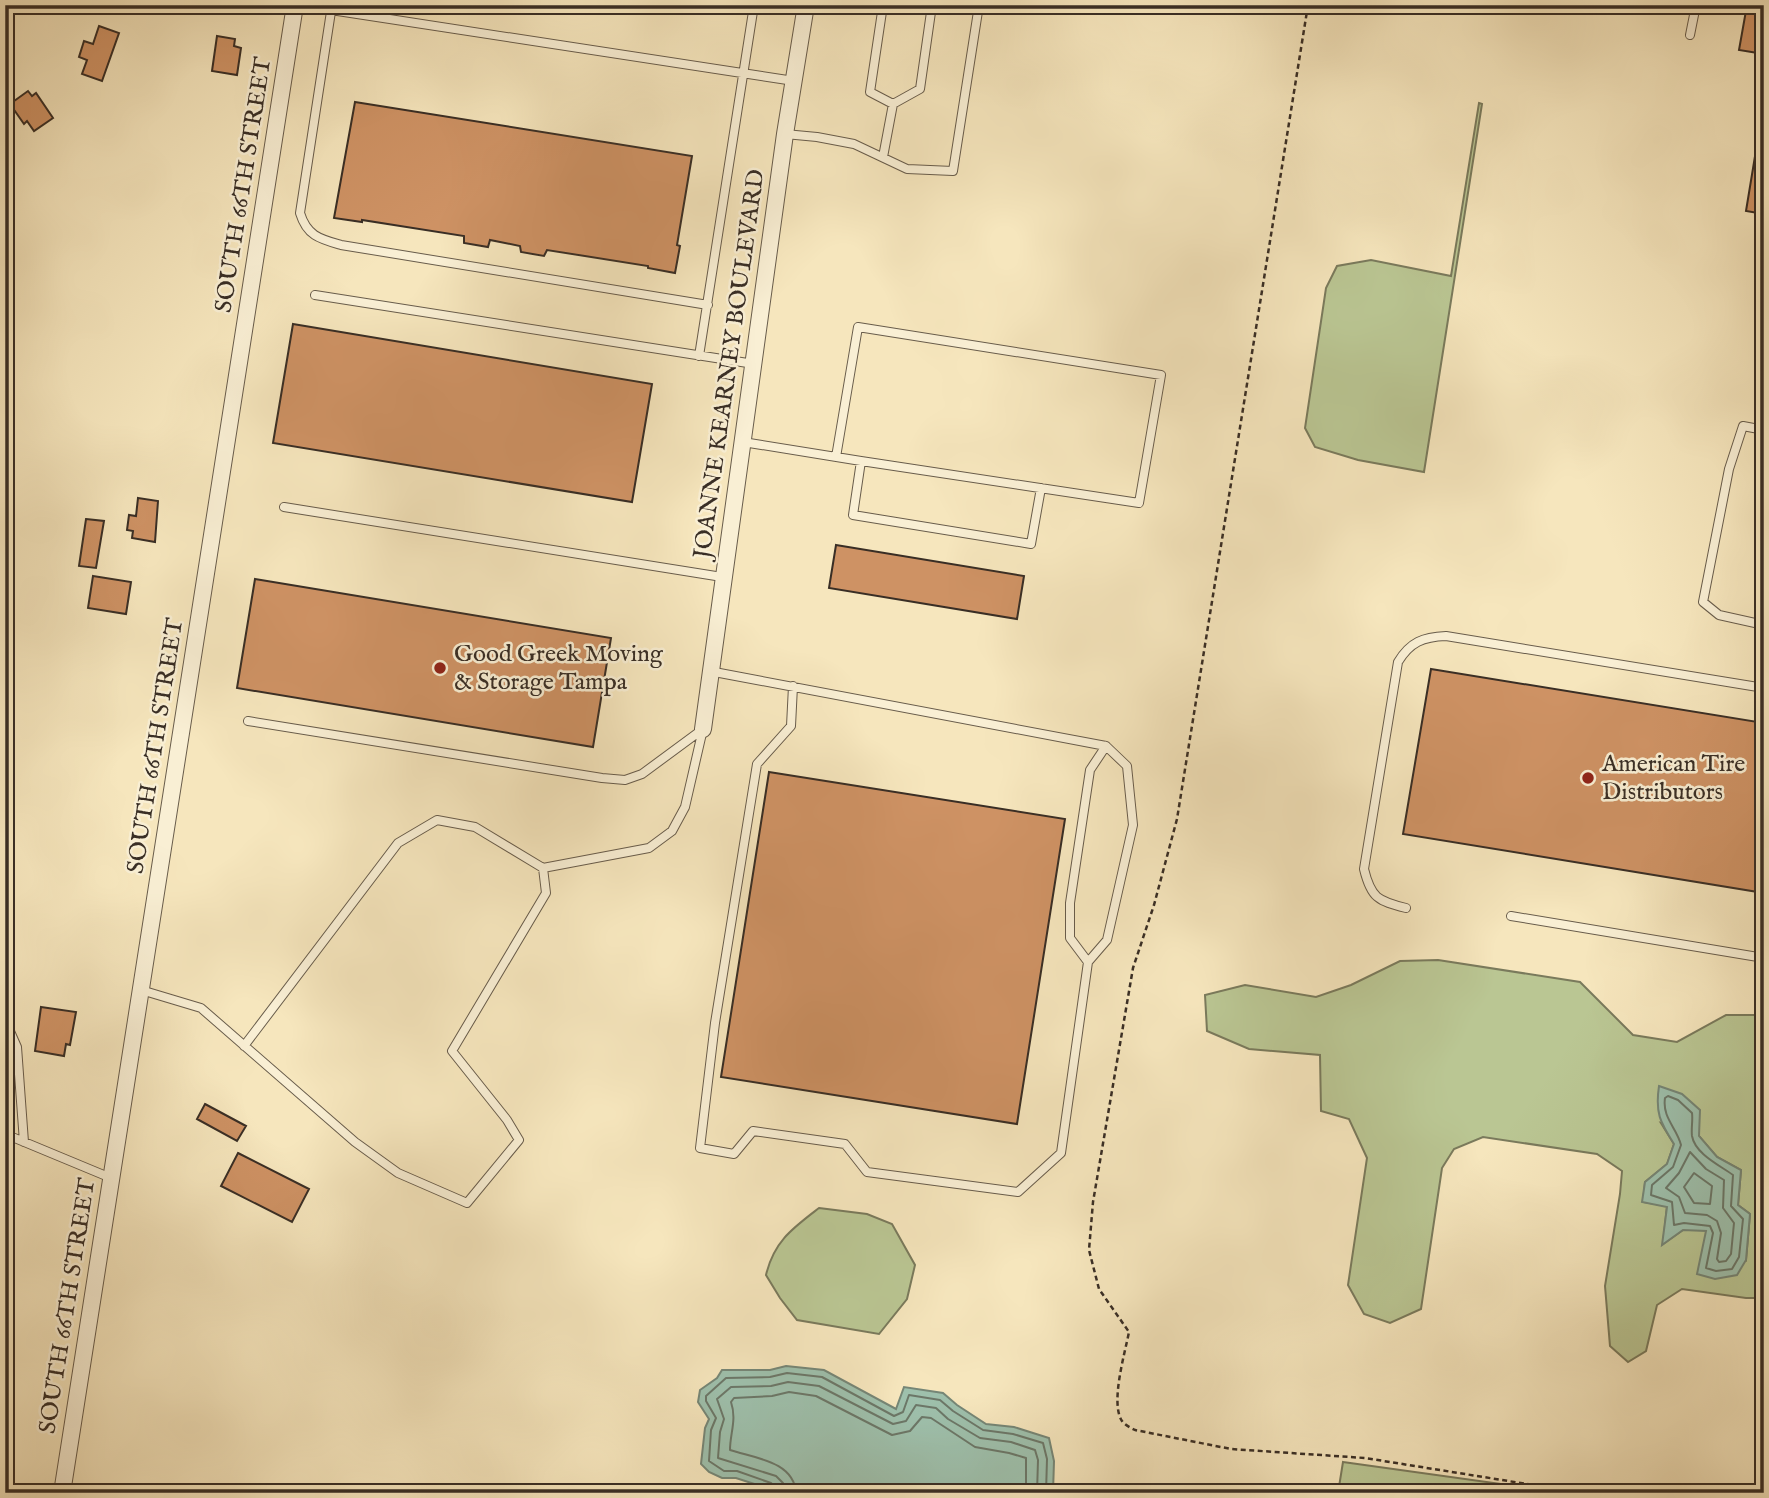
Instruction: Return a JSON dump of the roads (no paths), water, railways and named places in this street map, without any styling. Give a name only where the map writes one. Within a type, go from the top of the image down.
[{"type":"street","name":"SOUTH 66TH STREET","points":[[62,1493],[295,5]]},
{"type":"street","name":"JOANNE KEARNEY BOULEVARD","points":[[703,729],[785,134],[806,5]]},
{"type":"lane","points":[[699,356],[754,5]]},
{"type":"lane","points":[[883,5],[870,92],[893,104]]},
{"type":"lane","points":[[893,104],[920,89],[932,5]]},
{"type":"lane","points":[[785,134],[854,144],[907,169],[953,171],[979,5]]},
{"type":"lane","points":[[1690,35],[1696,5]]},
{"type":"lane","points":[[708,304],[341,245],[320,239],[304,227],[300,214],[332,7],[794,81]]},
{"type":"lane","points":[[5,33],[9,37],[10,48],[5,55]]},
{"type":"lane","points":[[883,158],[893,104]]},
{"type":"lane","points":[[315,295],[754,364]]},
{"type":"lane","points":[[743,442],[836,457],[861,461],[1139,503],[1161,375],[858,327],[836,457]]},
{"type":"lane","points":[[1764,429],[1743,426],[1729,469],[1703,602],[1719,615],[1764,625]]},
{"type":"lane","points":[[861,461],[853,515],[1031,544],[1041,488]]},
{"type":"lane","points":[[284,507],[722,577]]},
{"type":"lane","points":[[1406,908],[1381,902],[1369,889],[1364,869],[1398,662],[1413,643],[1425,637],[1446,636],[1764,688]]},
{"type":"lane","points":[[709,671],[793,686],[1106,746],[1127,765],[1133,825],[1107,940],[1088,962],[1061,1153],[1018,1192],[867,1172],[845,1144],[819,1140],[753,1131],[734,1154],[700,1148],[715,1023],[757,764],[791,726],[793,686]]},
{"type":"lane","points":[[248,721],[602,779],[625,780],[642,774],[703,729]]},
{"type":"lane","points":[[244,1046],[398,843],[436,820],[475,827],[543,867],[649,848],[673,831],[685,807],[703,729]]},
{"type":"lane","points":[[1088,962],[1070,938],[1070,903],[1090,770],[1106,746]]},
{"type":"lane","points":[[141,990],[201,1008],[355,1142],[398,1173],[467,1203],[519,1140],[507,1120],[452,1051],[546,893],[543,867]]},
{"type":"lane","points":[[1511,916],[1764,958]]},
{"type":"lane","points":[[5,1020],[17,1047],[24,1142]]},
{"type":"lane","points":[[5,1134],[111,1178]]},
{"type":"water","points":[[1659,1086],[1682,1094],[1700,1110],[1699,1136],[1717,1157],[1741,1170],[1738,1205],[1750,1214],[1746,1260],[1737,1275],[1715,1279],[1697,1274],[1706,1231],[1683,1230],[1662,1245],[1667,1207],[1642,1202],[1645,1182],[1667,1164],[1674,1144],[1660,1117]]},
{"type":"water","points":[[786,1366],[824,1370],[896,1409],[904,1387],[943,1393],[986,1424],[1014,1427],[1049,1438],[1054,1461],[1053,1493],[782,1493],[736,1478],[722,1478],[709,1472],[701,1464],[705,1428],[709,1419],[698,1402],[700,1390],[717,1378],[722,1370],[770,1370]]},
{"type":"place","name":"Good Greek Moving & Storage Tampa","points":[[440,668]]},
{"type":"place","name":"American Tire Distributors","points":[[1588,778]]}]
